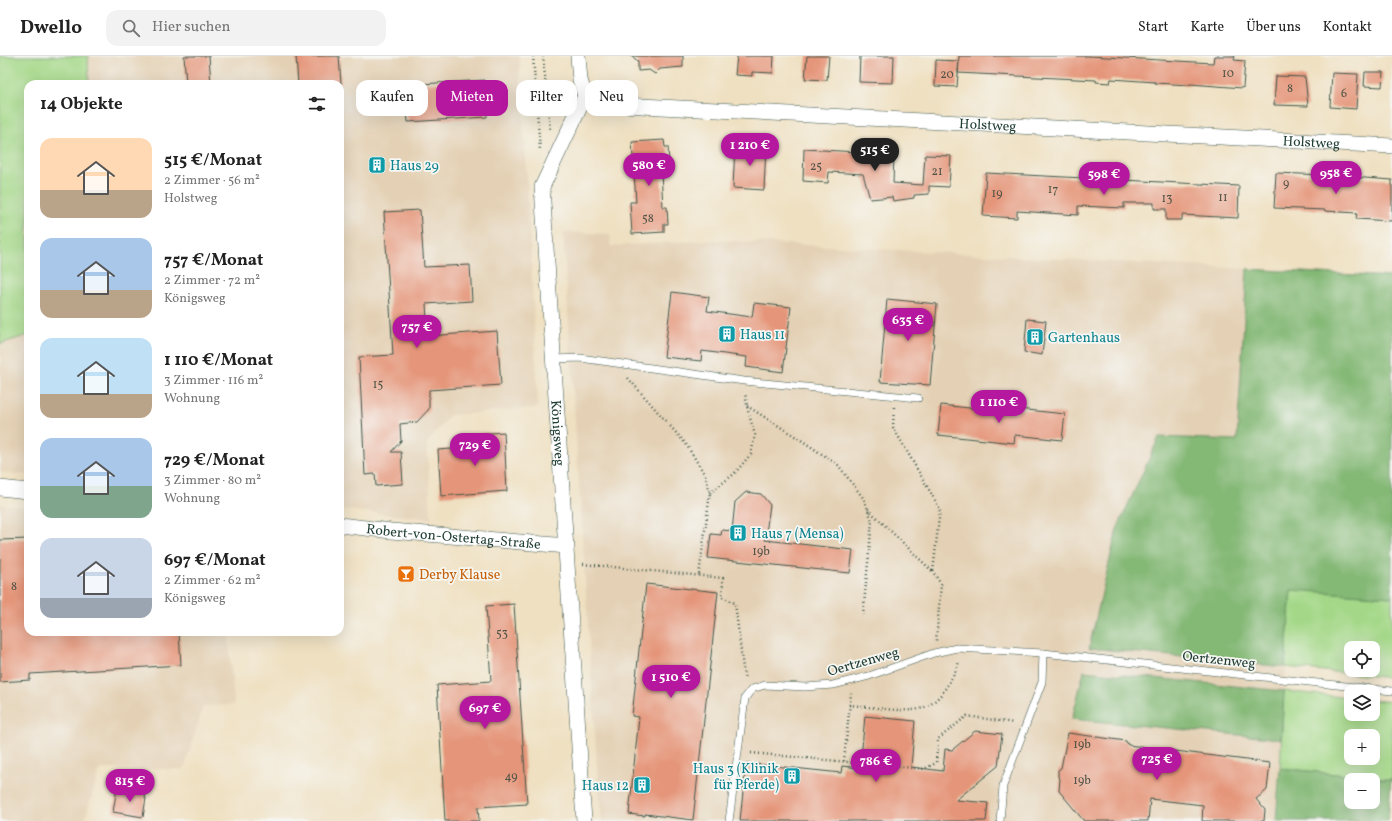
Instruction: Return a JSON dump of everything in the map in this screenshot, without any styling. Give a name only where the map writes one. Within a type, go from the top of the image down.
[{"type":"street","points":[[578,56],[580,80],[585,96]]},
{"type":"street","name":"Königsweg","points":[[584,821],[567,546],[542,187],[585,96]]},
{"type":"street","name":"Holstweg","points":[[638,106],[1392,146]]},
{"type":"street","points":[[0,488],[24,491]]},
{"type":"street","name":"Robert-von-Ostertag-Straße","points":[[344,525],[567,546]]},
{"type":"lane","points":[[554,359],[580,358],[744,381],[918,398]]},
{"type":"lane","name":"Oertzenweg","points":[[752,689],[765,684],[805,687],[833,685],[868,676],[934,653],[961,648],[1043,653],[1392,691]]},
{"type":"lane","points":[[1000,821],[1003,786],[1042,682],[1043,653]]},
{"type":"lane","points":[[729,821],[745,698],[752,689]]},
{"type":"path","points":[[533,56],[540,156]]},
{"type":"path","points":[[543,56],[550,134]]},
{"type":"path","points":[[621,364],[628,379],[686,444],[705,475],[710,493],[699,575]]},
{"type":"path","points":[[710,493],[734,474],[751,454],[755,435],[747,406],[744,381]]},
{"type":"path","points":[[895,395],[893,427],[940,509],[933,572]]},
{"type":"path","points":[[747,406],[838,465],[864,499],[872,521],[863,615]]},
{"type":"path","points":[[867,508],[933,572],[941,584],[934,653]]},
{"type":"path","points":[[568,562],[723,578],[722,597],[735,603],[744,676],[752,689]]},
{"type":"path","points":[[849,705],[906,712],[918,711],[930,706],[942,695],[953,676],[958,666],[961,648]]},
{"type":"path","points":[[844,761],[852,680]]},
{"type":"path","points":[[738,752],[924,769],[936,763],[938,739],[967,716],[1026,724]]},
{"type":"shaded area","points":[[0,56],[519,56],[521,80],[516,80],[516,116],[523,116],[538,408],[450,415],[427,443],[431,519],[344,509],[344,80],[24,80],[24,475],[0,472]]},
{"type":"shaded area","points":[[563,232],[610,234],[611,246],[714,240],[1392,277],[1392,597],[1291,590],[1276,821],[602,821],[598,783]]},
{"type":"shaded area","points":[[0,504],[24,507],[24,636],[228,636],[234,704],[203,707],[184,769],[100,769],[84,821],[0,821]]},
{"type":"green space","points":[[0,56],[88,56],[89,80],[24,80],[24,336],[0,344]]},
{"type":"green space","points":[[1247,269],[1392,277],[1392,597],[1291,590],[1285,667],[1089,648],[1117,529],[1159,437],[1237,440]]},
{"type":"green space","points":[[1291,589],[1392,597],[1392,678],[1380,677],[1380,641],[1344,641],[1344,673],[1285,667]]},
{"type":"green space","points":[[1084,671],[1284,691],[1281,739],[1072,719]]},
{"type":"green space","points":[[1284,691],[1344,697],[1344,721],[1380,721],[1380,701],[1392,702],[1392,780],[1380,779],[1380,773],[1344,773],[1344,775],[1280,768]]},
{"type":"green space","points":[[1280,768],[1344,775],[1344,809],[1380,809],[1380,779],[1391,780],[1388,821],[1276,821]]},
{"type":"building","points":[[184,56],[209,56],[211,80],[186,80]]},
{"type":"building","points":[[296,56],[339,56],[341,80],[298,80]]},
{"type":"building","points":[[631,56],[683,56],[683,67],[660,69],[655,74],[649,70],[638,71],[638,61]]},
{"type":"building","points":[[737,56],[774,56],[773,73],[752,72],[752,76],[735,75]]},
{"type":"building","points":[[807,56],[829,56],[827,80],[805,79]]},
{"type":"building","points":[[860,56],[894,56],[893,83],[859,82]]},
{"type":"building","points":[[959,56],[1089,56],[1213,63],[1214,56],[1235,56],[1234,60],[1245,61],[1243,88],[1111,79],[1110,83],[1096,82],[1096,80],[958,73]]},
{"type":"building","points":[[936,60],[959,61],[957,87],[935,86]]},
{"type":"building","points":[[1365,72],[1383,72],[1382,87],[1364,86]]},
{"type":"building","points":[[1332,73],[1358,74],[1356,109],[1330,107]]},
{"type":"building","points":[[1276,76],[1305,77],[1308,106],[1274,105]]},
{"type":"building","points":[[436,83],[436,116],[487,117],[408,122],[408,116],[428,116],[428,84]]},
{"type":"building","points":[[664,140],[665,147],[668,147],[669,164],[666,164],[666,172],[661,172],[663,207],[667,207],[668,224],[664,224],[664,232],[632,234],[630,202],[636,202],[632,142]]},
{"type":"building","points":[[735,145],[766,146],[764,190],[733,188]]},
{"type":"building","points":[[804,149],[894,154],[893,183],[923,185],[925,155],[951,156],[949,187],[929,186],[929,194],[914,195],[914,198],[893,201],[892,197],[870,199],[863,174],[829,172],[828,183],[803,181]]},
{"type":"building","points":[[986,173],[1239,186],[1238,218],[1182,215],[1182,220],[1166,220],[1166,209],[1154,209],[1154,203],[1124,203],[1124,208],[1078,206],[1078,215],[1017,211],[1017,218],[983,216]]},
{"type":"building","points":[[1276,173],[1392,180],[1392,221],[1356,219],[1357,213],[1274,208]]},
{"type":"building","points":[[420,210],[424,267],[470,265],[472,301],[426,304],[428,336],[497,331],[501,385],[429,390],[429,409],[417,422],[400,424],[401,441],[391,452],[401,452],[403,484],[376,486],[375,474],[365,475],[359,357],[393,355],[384,212]]},
{"type":"building","name":"Haus 11","points":[[672,292],[709,297],[707,311],[752,317],[754,303],[791,307],[783,372],[746,367],[747,357],[702,351],[701,361],[664,357]]},
{"type":"building","points":[[887,299],[937,304],[930,385],[880,382]]},
{"type":"building","name":"Gartenhaus","points":[[1027,319],[1046,321],[1042,355],[1024,352]]},
{"type":"building","points":[[941,405],[1017,413],[1018,409],[1065,414],[1062,440],[1015,435],[1014,443],[938,435]]},
{"type":"building","points":[[504,432],[507,491],[441,496],[438,450],[477,447],[476,434]]},
{"type":"building","name":"Haus 7 (Mensa)","points":[[746,492],[761,494],[770,505],[765,540],[853,550],[850,573],[708,558],[711,534],[721,535],[722,530],[732,531],[735,502]]},
{"type":"building","points":[[24,539],[24,636],[179,636],[181,665],[30,674],[30,680],[0,682],[0,540]]},
{"type":"building","points":[[646,584],[718,592],[693,820],[645,814],[645,816],[629,814],[639,717],[632,716]]},
{"type":"building","points":[[514,604],[527,804],[478,807],[479,821],[445,821],[437,685],[491,681],[486,606]]},
{"type":"building","name":"Haus 3 (Klinik für Pferde)","points":[[865,716],[915,721],[911,767],[943,771],[945,749],[952,750],[975,731],[1002,734],[998,766],[956,800],[988,803],[986,821],[740,821],[746,763],[841,773],[842,766],[860,768]]},
{"type":"building","points":[[1068,733],[1126,741],[1128,745],[1270,763],[1267,790],[1256,799],[1265,810],[1264,821],[1202,821],[1203,805],[1150,799],[1148,821],[1084,821],[1059,791],[1060,779],[1058,777],[1058,770],[1061,768]]},
{"type":"building","points":[[117,788],[146,793],[143,817],[113,812]]},
{"type":"place","name":"Haus 29","points":[[377,165]]},
{"type":"place","name":"Haus 11","points":[[727,334]]},
{"type":"place","name":"Gartenhaus","points":[[1035,337]]},
{"type":"place","name":"Haus 7 (Mensa)","points":[[738,533]]},
{"type":"place","name":"Derby Klause","points":[[406,574]]},
{"type":"place","name":"Haus 3 (Klinik für Pferde)","points":[[792,776]]},
{"type":"place","name":"Haus 12","points":[[642,785]]}]
